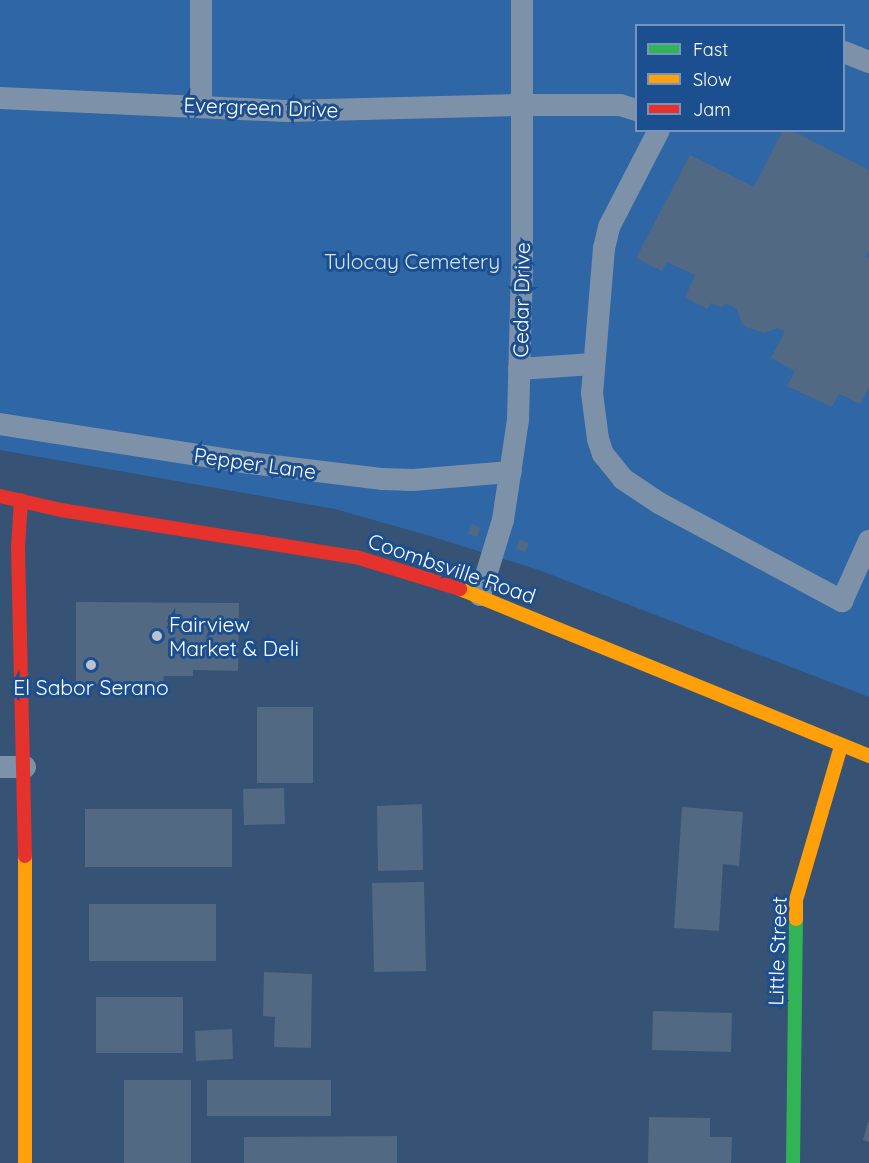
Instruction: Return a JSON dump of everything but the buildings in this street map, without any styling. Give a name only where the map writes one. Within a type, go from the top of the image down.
[{"type":"street","name":"Coombsville Road","points":[[0,496],[61,510],[356,557],[480,595],[869,756]]},
{"type":"street","points":[[21,500],[18,548],[24,767],[25,1163]]},
{"type":"street","name":"Little Street","points":[[793,1163],[796,900],[841,746]]},
{"type":"lane","points":[[201,0],[201,106]]},
{"type":"lane","name":"Cedar Drive","points":[[480,595],[502,520],[518,420],[523,105],[522,0]]},
{"type":"lane","points":[[845,53],[869,62]]},
{"type":"lane","name":"Evergreen Drive","points":[[0,98],[339,111],[396,106],[523,105],[620,105],[635,110]]},
{"type":"lane","points":[[657,132],[609,227],[602,259],[592,393],[598,439],[603,453],[623,479],[659,503],[842,601],[869,541]]},
{"type":"lane","points":[[519,369],[593,364]]},
{"type":"lane","name":"Pepper Lane","points":[[0,424],[250,463],[383,479],[413,480],[511,472]]},
{"type":"lane","points":[[0,767],[24,767]]},
{"type":"green space","name":"Tulocay Cemetery","points":[[0,0],[869,0],[869,697],[536,569],[335,509],[0,450]]},
{"type":"traffic: fast","points":[[793,1163],[796,919]]},
{"type":"traffic: slow","points":[[460,589],[869,756]]},
{"type":"traffic: slow","points":[[796,919],[796,900],[841,746]]},
{"type":"traffic: slow","points":[[25,856],[25,1163]]},
{"type":"traffic: jam","points":[[0,496],[61,510],[356,557],[460,589]]},
{"type":"traffic: jam","points":[[21,500],[18,548],[25,856]]},
{"type":"place","name":"Fairview Market & Deli","points":[[157,636]]},
{"type":"place","name":"El Sabor Serano","points":[[91,665]]}]
